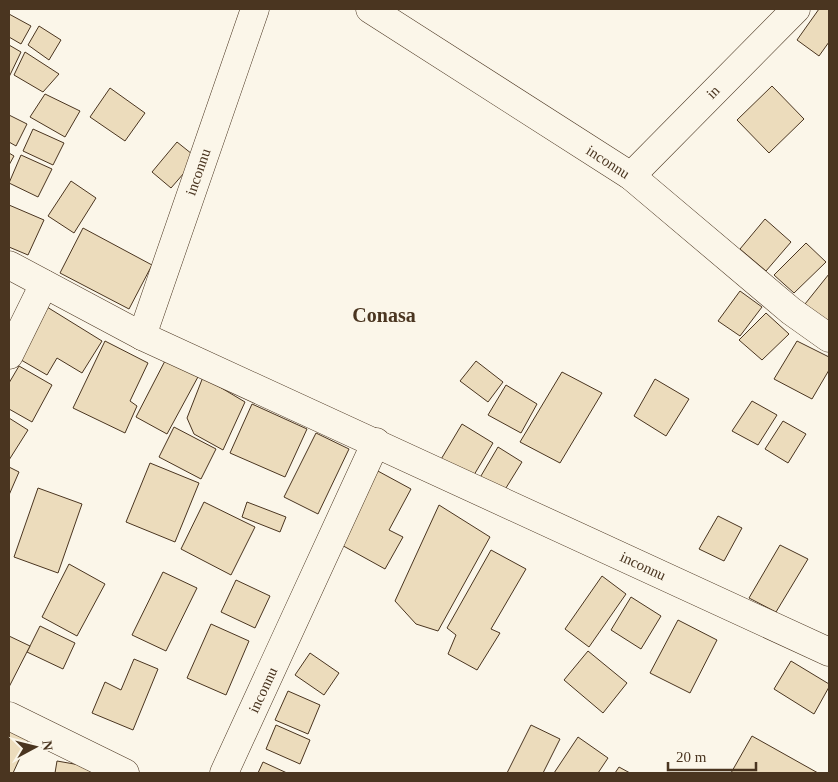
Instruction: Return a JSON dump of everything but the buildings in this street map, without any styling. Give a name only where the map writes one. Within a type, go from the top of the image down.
[{"type":"street","name":"inconnu","points":[[142,336],[255,9]]},
{"type":"street","name":"inconnu","points":[[370,9],[631,176],[791,311],[829,338]]},
{"type":"street","name":"in","points":[[631,176],[796,9]]},
{"type":"street","name":"inconnu","points":[[9,264],[142,336],[829,652]]},
{"type":"street","points":[[9,355],[44,284]]},
{"type":"street","name":"inconnu","points":[[224,773],[376,442]]},
{"type":"street","points":[[9,716],[125,773]]},
{"type":"district","name":"Conasa","points":[[384,315]]}]
